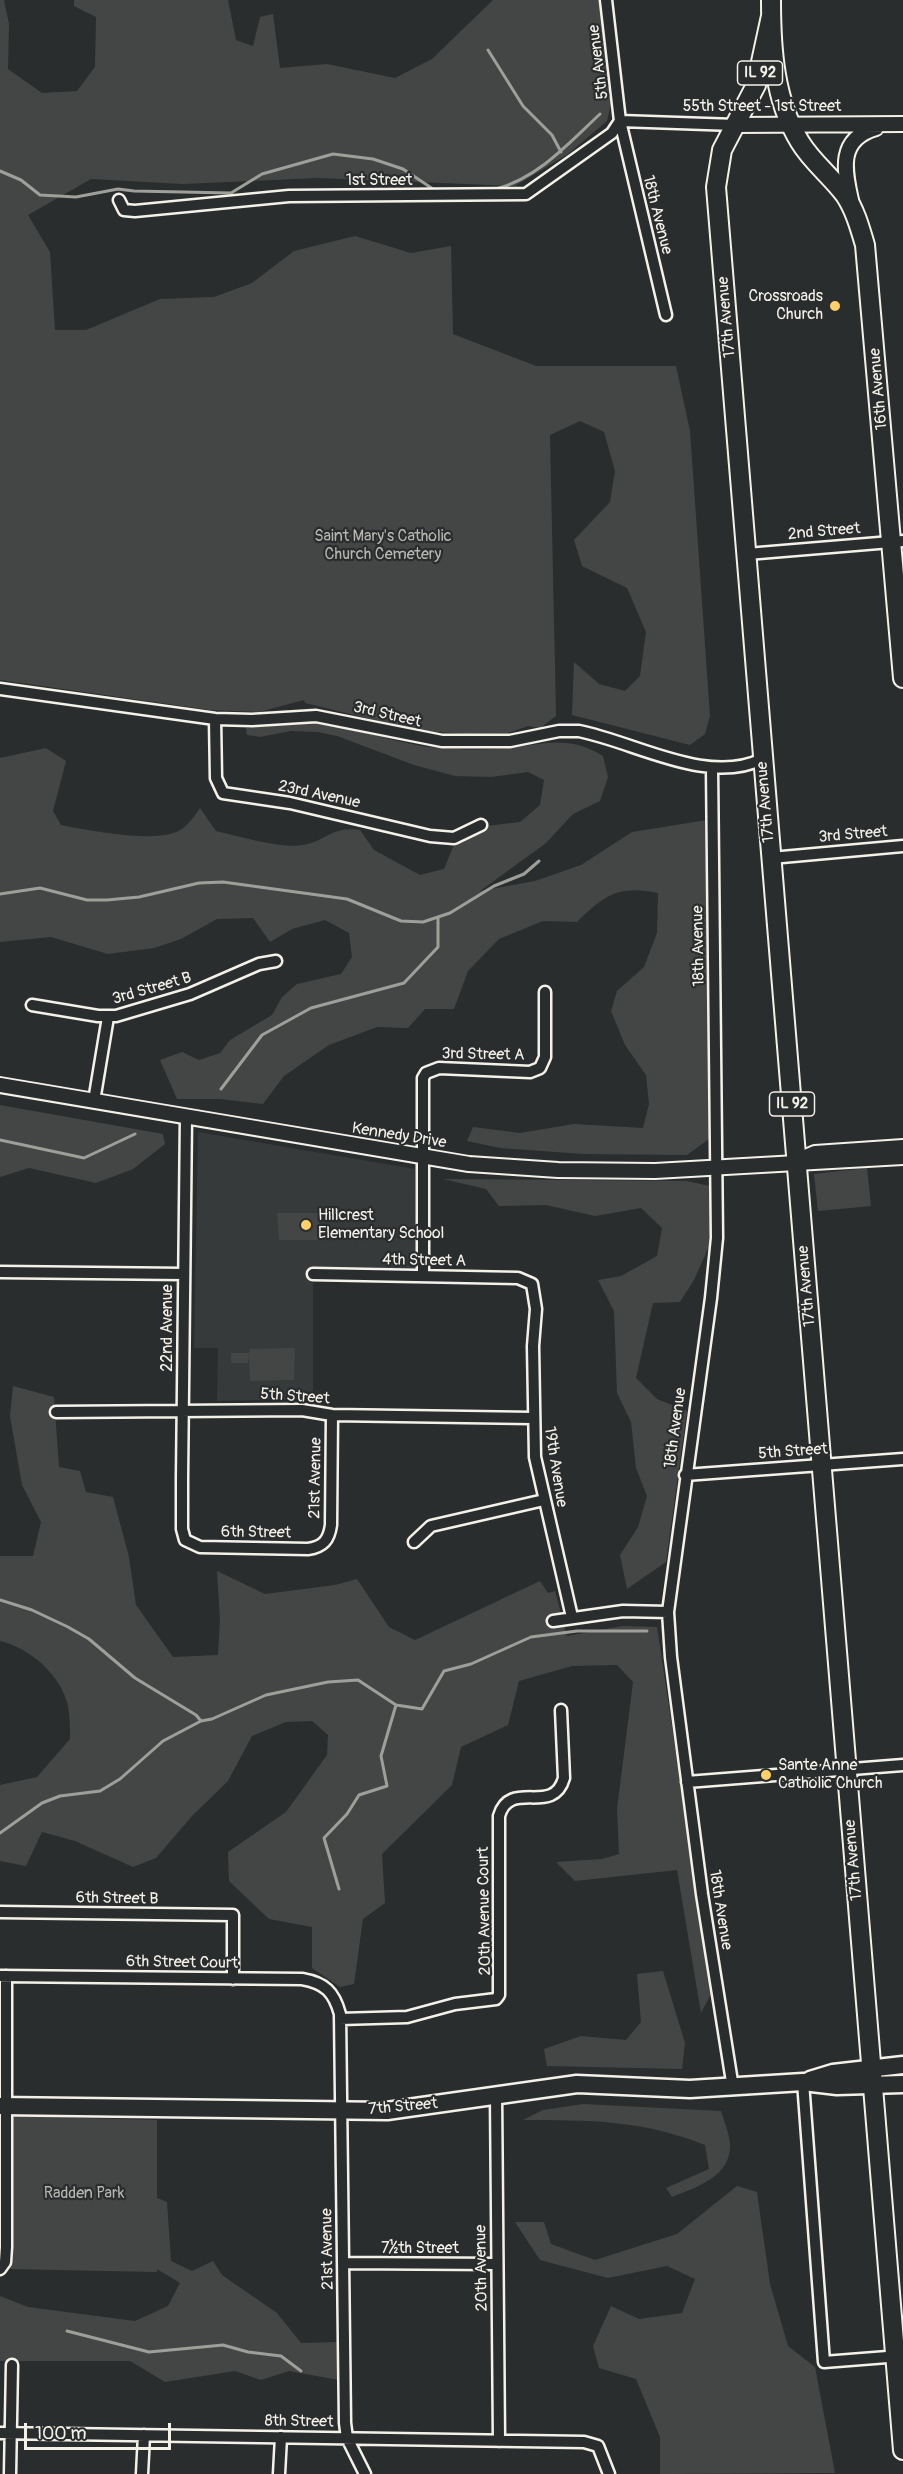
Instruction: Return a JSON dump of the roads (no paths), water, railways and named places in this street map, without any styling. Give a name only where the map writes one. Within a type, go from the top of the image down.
[{"type":"main road","name":"IL 92","points":[[771,8],[778,90],[790,124]]},
{"type":"main road","name":"IL 92","points":[[735,125],[756,85],[771,8]]},
{"type":"main road","name":"16th Avenue","points":[[790,124],[801,143],[846,196],[855,212],[865,245],[897,541],[903,678]]},
{"type":"main road","name":"17th Avenue","points":[[735,125],[722,150],[716,187],[846,1769],[872,2077],[899,2356],[903,2450]]},
{"type":"main road","name":"7th Street","points":[[872,2077],[903,2065]]},
{"type":"main road","name":"7th Street","points":[[2,2106],[341,2111],[421,2108],[577,2084],[690,2089],[733,2088],[803,2082],[833,2073],[872,2077],[903,2084]]},
{"type":"street","name":"5th Avenue","points":[[606,0],[620,121]]},
{"type":"street","name":"55th Street - 1st Street","points":[[620,121],[735,125],[896,124]]},
{"type":"street","name":"1st Street","points":[[119,200],[124,210],[135,211],[289,196],[526,194],[612,133],[620,121]]},
{"type":"street","name":"18th Avenue","points":[[620,121],[666,315]]},
{"type":"street","points":[[855,212],[846,177],[848,148],[862,132],[896,124]]},
{"type":"street","name":"2nd Street","points":[[747,554],[897,541]]},
{"type":"street","name":"3rd Street","points":[[0,689],[215,719],[252,720],[315,716],[442,741],[510,741],[559,731],[579,731],[712,768],[739,768],[762,759]]},
{"type":"street","name":"23rd Avenue","points":[[215,719],[216,778],[223,793],[290,803],[430,836],[454,838],[481,825]]},
{"type":"street","name":"18th Avenue","points":[[712,768],[717,1238],[711,1298],[668,1612],[687,1782],[733,2088]]},
{"type":"street","name":"3rd Street","points":[[771,858],[903,846]]},
{"type":"street","name":"3rd Street B","points":[[32,1005],[108,1017],[190,994],[258,964],[276,961]]},
{"type":"street","name":"3rd Street A","points":[[422,1157],[423,1083],[426,1073],[439,1068],[530,1072],[540,1068],[545,1057],[545,992]]},
{"type":"street","points":[[94,1101],[108,1017]]},
{"type":"street","name":"Kennedy Drive","points":[[0,1085],[469,1164],[558,1170],[655,1171],[903,1156]]},
{"type":"street","name":"22nd Avenue","points":[[185,1540],[182,1528],[186,1117]]},
{"type":"street","name":"Kennedy Drive","points":[[797,1161],[815,1153],[903,1147]]},
{"type":"street","points":[[422,1157],[423,1275]]},
{"type":"street","points":[[0,1272],[184,1274]]},
{"type":"street","name":"4th Street A","points":[[313,1274],[518,1278],[532,1284]]},
{"type":"street","name":"19th Avenue","points":[[532,1284],[536,1309],[532,1418],[535,1457],[572,1617]]},
{"type":"street","name":"5th Street","points":[[56,1412],[302,1410],[332,1415],[532,1418]]},
{"type":"street","name":"21st Avenue","points":[[327,1541],[331,1525],[332,1415]]},
{"type":"street","name":"5th Street","points":[[685,1475],[903,1458]]},
{"type":"street","points":[[414,1542],[431,1526],[544,1500]]},
{"type":"street","name":"6th Street","points":[[185,1540],[200,1547],[308,1549],[317,1548],[327,1541]]},
{"type":"street","points":[[553,1621],[623,1611],[668,1612]]},
{"type":"street","name":"20th Avenue Court","points":[[340,2019],[418,2016],[455,2004],[496,1999],[500,1995],[499,1816],[509,1799],[548,1797],[562,1786],[564,1778],[561,1710]]},
{"type":"street","points":[[687,1782],[903,1765]]},
{"type":"street","name":"6th Street B","points":[[0,1912],[233,1915],[233,1979]]},
{"type":"street","points":[[1,2268],[6,2247],[2,2106],[3,1976]]},
{"type":"street","name":"6th Street Court","points":[[3,1976],[302,1979],[317,1982],[333,1992],[340,2019]]},
{"type":"street","name":"21st Avenue","points":[[340,2019],[347,2438],[365,2474]]},
{"type":"street","points":[[803,2082],[824,2362],[899,2356]]},
{"type":"street","name":"20th Avenue","points":[[496,2095],[499,2441]]},
{"type":"street","name":"7½th Street","points":[[343,2263],[497,2264]]},
{"type":"street","points":[[10,2474],[6,2433],[12,2364]]},
{"type":"street","name":"8th Street","points":[[6,2433],[584,2442],[598,2446],[609,2474]]},
{"type":"street","points":[[142,2474],[144,2435]]},
{"type":"street","points":[[279,2474],[281,2437]]},
{"type":"waterway","points":[[488,50],[523,106],[552,135],[561,152]]},
{"type":"waterway","points":[[496,189],[526,177],[539,168],[565,148],[600,114]]},
{"type":"waterway","points":[[0,171],[21,180],[40,195],[76,197],[118,189],[231,193],[262,174],[333,154],[373,159],[403,169],[433,189],[441,190]]},
{"type":"waterway","points":[[0,894],[40,888],[87,900],[107,900],[139,897],[199,883],[223,882],[347,899],[401,921],[423,922],[450,913],[494,886],[524,874],[539,861]]},
{"type":"waterway","points":[[221,1089],[262,1035],[311,1008],[404,983],[438,947],[438,917]]},
{"type":"waterway","points":[[0,1140],[84,1158],[135,1134]]},
{"type":"waterway","points":[[0,1600],[32,1610],[89,1639],[135,1678],[196,1715],[201,1721]]},
{"type":"waterway","points":[[0,1833],[42,1803],[60,1796],[100,1791],[120,1779],[163,1741],[201,1721],[212,1719],[266,1695],[328,1682],[358,1680],[396,1705],[422,1709],[444,1671],[471,1664],[531,1637],[577,1631],[647,1631]]},
{"type":"waterway","points":[[339,1889],[324,1838],[347,1814],[359,1795],[387,1786],[381,1756],[396,1705]]},
{"type":"waterway","points":[[67,2331],[149,2352],[223,2345],[248,2352],[281,2356],[301,2371]]},
{"type":"place","name":"Crossroads Church","points":[[835,306]]},
{"type":"place","name":"Hillcrest Elementary School","points":[[306,1225]]},
{"type":"place","name":"Sante Anne Catholic Church","points":[[766,1775]]},
{"type":"park label","name":"Saint Mary's Catholic Church Cemetery","points":[[383,546]]},
{"type":"park label","name":"Radden Park","points":[[84,2194]]}]
